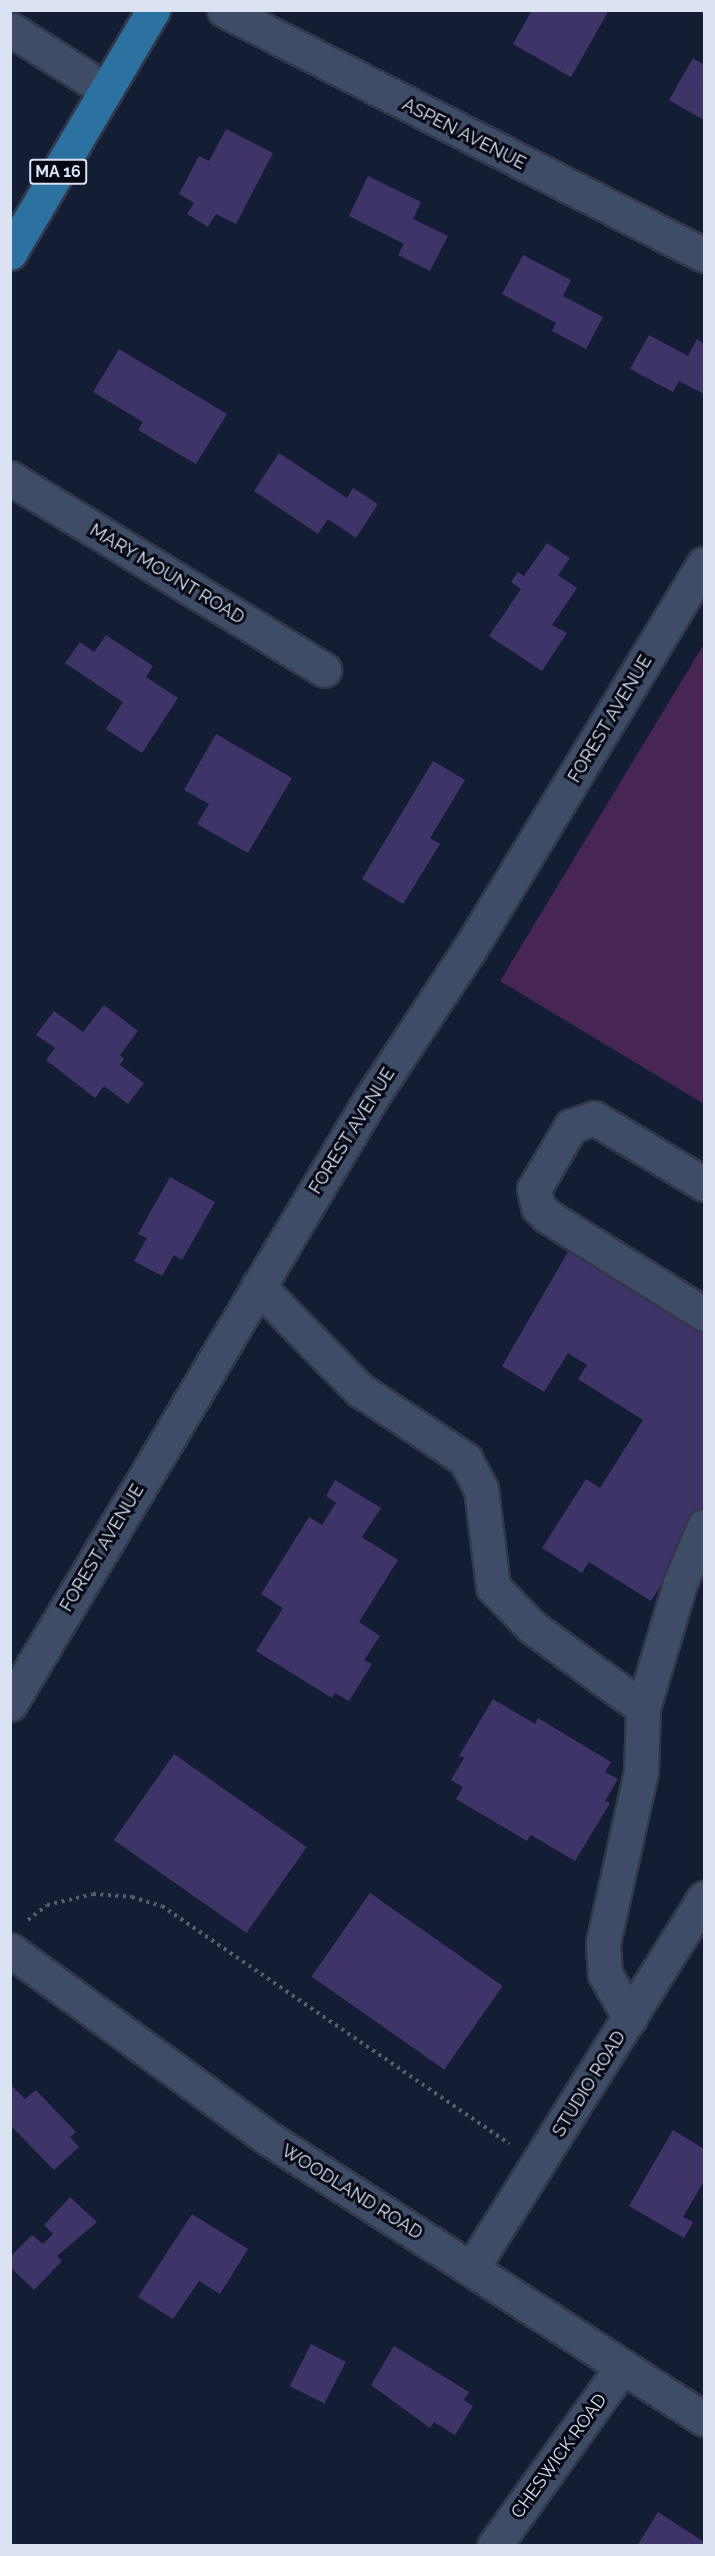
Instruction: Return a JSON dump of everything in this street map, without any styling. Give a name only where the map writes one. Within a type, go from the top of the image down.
[{"type":"main road","name":"MA 16","points":[[10,253],[153,10]]},
{"type":"street","name":"ASPEN AVENUE","points":[[224,10],[705,255]]},
{"type":"street","points":[[10,28],[106,90]]},
{"type":"street","name":"MARY MOUNT ROAD","points":[[10,478],[324,670]]},
{"type":"street","name":"FOREST AVENUE","points":[[10,1704],[258,1286],[705,564]]},
{"type":"street","points":[[705,1184],[594,1118],[571,1126],[541,1150],[534,1189],[542,1211],[705,1314]]},
{"type":"street","points":[[258,1286],[360,1390],[465,1459],[481,1489],[493,1587],[532,1627],[643,1708]]},
{"type":"street","points":[[630,2018],[605,1974],[603,1943],[641,1771],[643,1708],[680,1583],[705,1526]]},
{"type":"street","name":"STUDIO ROAD","points":[[472,2268],[705,1898]]},
{"type":"street","name":"WOODLAND ROAD","points":[[17,1937],[268,2138],[705,2419]]},
{"type":"street","name":"CHESWICK ROAD","points":[[494,2546],[623,2366]]},
{"type":"path","points":[[17,1937],[47,1905],[84,1895],[132,1897],[162,1906],[539,2164]]},
{"type":"shaded area","points":[[704,644],[704,1104],[500,981]]},
{"type":"building","points":[[532,10],[609,10],[571,77],[513,44]]},
{"type":"building","points":[[693,58],[704,65],[704,120],[669,100]]},
{"type":"building","points":[[226,129],[273,153],[236,224],[216,214],[208,227],[187,214],[194,203],[179,194],[199,156],[209,161]]},
{"type":"building","points":[[368,176],[421,202],[413,219],[448,236],[430,271],[398,255],[404,244],[349,216]]},
{"type":"building","points":[[523,255],[571,280],[563,296],[603,317],[586,349],[552,331],[556,323],[502,294]]},
{"type":"building","points":[[649,335],[688,356],[697,339],[704,344],[704,394],[679,381],[673,392],[630,369]]},
{"type":"building","points":[[119,349],[227,414],[196,464],[138,430],[143,422],[93,392]]},
{"type":"building","points":[[279,453],[347,498],[353,488],[378,504],[356,538],[328,519],[318,534],[254,491]]},
{"type":"building","points":[[547,543],[570,558],[558,575],[577,588],[552,625],[567,633],[542,671],[489,636],[521,589],[511,582],[518,572],[524,576]]},
{"type":"building","points":[[106,635],[153,666],[146,677],[178,698],[142,753],[106,729],[123,702],[65,663],[80,642],[94,652]]},
{"type":"building","points":[[216,734],[292,778],[248,853],[197,824],[209,804],[184,790]]},
{"type":"building","points":[[433,761],[465,780],[430,838],[440,844],[403,904],[362,879]]},
{"type":"building","points":[[104,1005],[138,1031],[120,1055],[124,1059],[120,1065],[144,1083],[128,1104],[104,1086],[95,1098],[46,1060],[55,1048],[36,1035],[54,1011],[83,1032]]},
{"type":"building","points":[[170,1177],[215,1202],[182,1260],[174,1255],[162,1276],[134,1261],[147,1238],[138,1234]]},
{"type":"building","points":[[569,1250],[704,1334],[704,1516],[651,1601],[589,1562],[582,1573],[542,1548],[586,1479],[600,1488],[643,1420],[578,1379],[587,1365],[568,1353],[544,1392],[502,1366]]},
{"type":"building","points":[[335,1480],[381,1508],[362,1537],[398,1560],[359,1622],[380,1636],[364,1660],[372,1664],[349,1701],[335,1693],[332,1698],[256,1651],[283,1608],[261,1594],[309,1517],[322,1525],[336,1503],[326,1496]]},
{"type":"building","points":[[493,1699],[535,1724],[538,1718],[611,1762],[605,1772],[618,1779],[605,1801],[610,1803],[575,1861],[531,1835],[527,1841],[456,1799],[463,1787],[451,1780],[464,1758],[459,1756]]},
{"type":"building","points":[[174,1754],[307,1847],[246,1933],[114,1840]]},
{"type":"building","points":[[370,1893],[503,1986],[444,2069],[311,1977]]},
{"type":"building","points":[[10,2084],[25,2099],[36,2090],[76,2132],[70,2137],[79,2147],[54,2170],[10,2125]]},
{"type":"building","points":[[673,2130],[704,2149],[704,2181],[683,2217],[693,2222],[684,2238],[629,2206]]},
{"type":"building","points":[[70,2197],[97,2222],[57,2256],[62,2261],[34,2290],[10,2267],[10,2257],[32,2235],[43,2244],[53,2234],[44,2225]]},
{"type":"building","points":[[192,2214],[248,2249],[220,2294],[199,2281],[173,2319],[138,2297]]},
{"type":"building","points":[[311,2344],[346,2362],[324,2404],[290,2386]]},
{"type":"building","points":[[394,2346],[469,2392],[464,2400],[473,2406],[455,2435],[434,2422],[430,2428],[371,2385]]},
{"type":"building","points":[[658,2512],[704,2542],[704,2546],[637,2546]]}]
